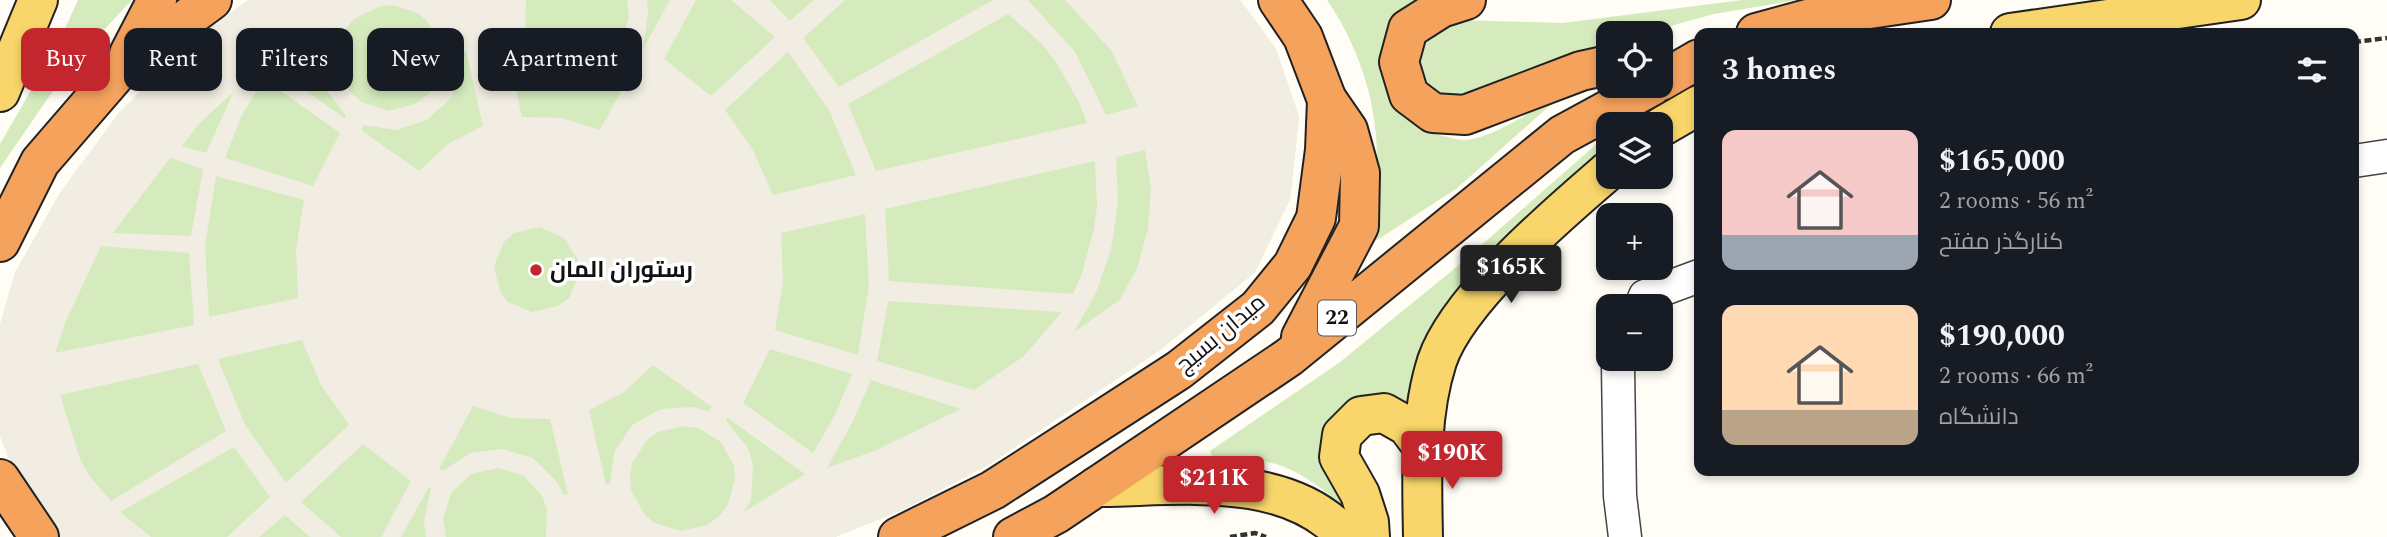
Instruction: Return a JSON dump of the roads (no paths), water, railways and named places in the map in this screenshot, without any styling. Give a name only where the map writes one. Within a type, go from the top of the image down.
[{"type":"highway","points":[[123,66],[157,0]]},
{"type":"highway","points":[[0,242],[40,162],[123,66],[212,0]]},
{"type":"highway","name":"میدان بسیج","points":[[898,537],[993,490],[1179,370],[1258,308],[1293,265],[1316,218],[1325,150],[1327,100],[1303,37],[1278,0]]},
{"type":"highway","points":[[1466,0],[1441,8],[1408,29],[1399,62],[1409,95],[1433,113],[1465,116],[1596,68]]},
{"type":"highway","points":[[1776,28],[1815,18],[1931,0]]},
{"type":"highway","points":[[1673,51],[1694,47]]},
{"type":"highway","points":[[1673,74],[1694,63]]},
{"type":"highway","name":"22","points":[[1013,537],[1096,487],[1289,357],[1562,135],[1630,98]]},
{"type":"highway","points":[[1289,357],[1321,302],[1359,226],[1360,173],[1348,130],[1327,100]]},
{"type":"highway","points":[[0,479],[39,537]]},
{"type":"main road","points":[[0,92],[37,0]]},
{"type":"main road","points":[[2045,28],[2241,0]]},
{"type":"main road","points":[[1673,120],[1694,108]]},
{"type":"main road","points":[[1423,537],[1422,446],[1438,360],[1465,310],[1541,232],[1596,182]]},
{"type":"main road","points":[[1370,537],[1369,522],[1360,494],[1339,457],[1342,435],[1361,416],[1384,413],[1407,426],[1422,446]]},
{"type":"main road","points":[[1096,487],[1240,487],[1299,502],[1346,537]]},
{"type":"lane","points":[[2359,160],[2387,156]]},
{"type":"lane","points":[[1650,294],[1694,278]]},
{"type":"lane","points":[[1618,371],[1620,496],[1625,537]]},
{"type":"place","name":"رستوران المان","points":[[536,270]]}]
